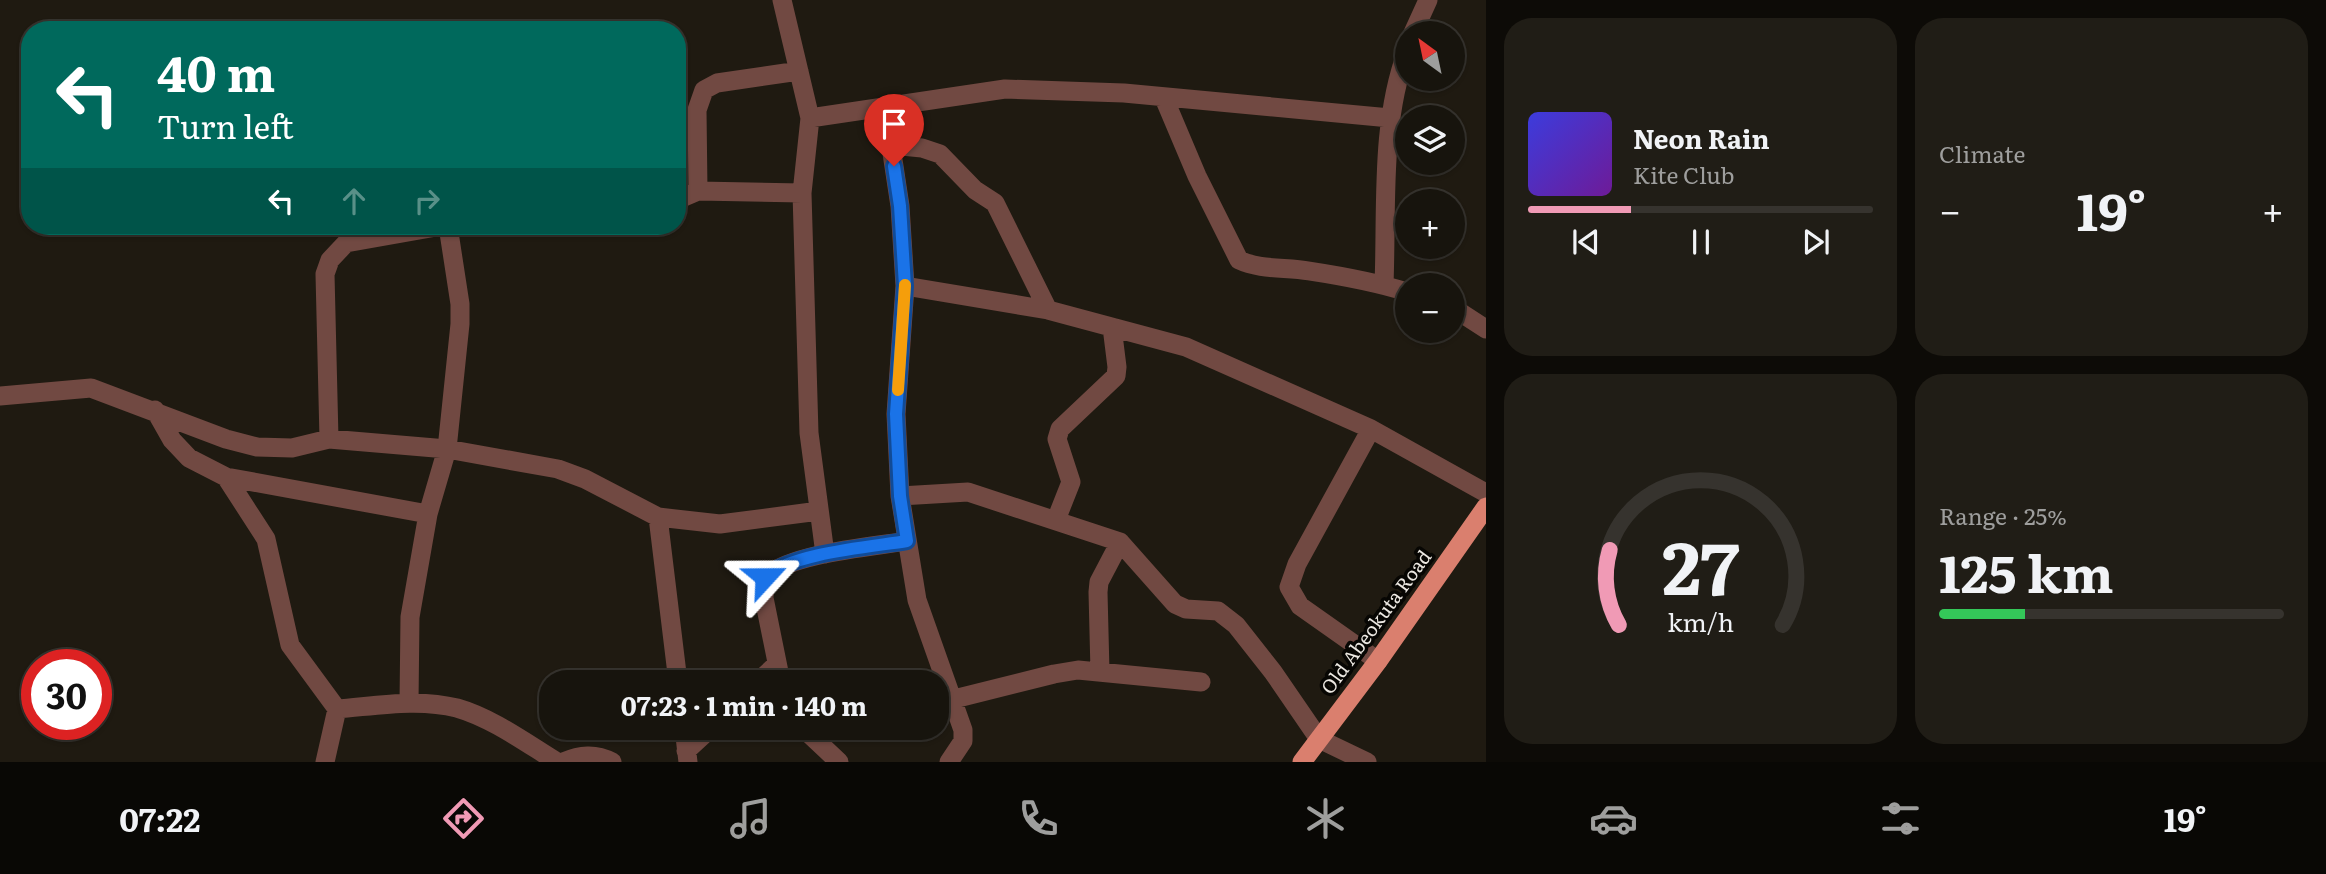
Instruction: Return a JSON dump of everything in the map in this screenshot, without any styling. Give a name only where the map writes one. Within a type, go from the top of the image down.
[{"type":"highway","name":"Old Abeokuta Road","points":[[1302,762],[1378,661],[1486,507]]},
{"type":"street","points":[[782,0],[810,118],[802,193],[809,433],[825,554]]},
{"type":"street","points":[[1418,21],[1428,0]]},
{"type":"street","points":[[698,191],[697,110],[704,90],[717,83],[799,71]]},
{"type":"street","points":[[810,118],[1005,89],[1124,93],[1390,118]]},
{"type":"street","points":[[1384,285],[1390,118],[1395,91]]},
{"type":"street","points":[[1164,97],[1197,176],[1239,260],[1249,264],[1309,271],[1395,288]]},
{"type":"street","points":[[885,107],[900,206],[905,286],[896,414],[900,496],[917,600],[963,730],[963,741],[949,762]]},
{"type":"street","points":[[891,145],[922,148],[940,154],[975,190],[995,203],[1048,310]]},
{"type":"street","points":[[686,196],[698,191],[802,193]]},
{"type":"street","points":[[330,439],[324,274],[330,260],[346,243],[391,235]]},
{"type":"street","points":[[409,703],[410,617],[428,514],[447,449],[460,324],[460,304],[449,235]]},
{"type":"street","points":[[905,286],[1048,310],[1186,347],[1371,429],[1486,493]]},
{"type":"street","points":[[1465,315],[1486,329]]},
{"type":"street","points":[[1056,520],[1071,482],[1057,439],[1060,429],[1116,376],[1112,327]]},
{"type":"street","points":[[0,396],[91,388],[226,439],[257,447],[292,447],[330,439],[447,449],[558,469],[585,479],[658,517],[720,524],[819,510]]},
{"type":"street","points":[[155,410],[172,440],[189,458],[226,477],[428,514]]},
{"type":"street","points":[[1371,429],[1297,565],[1289,587],[1300,606],[1378,661]]},
{"type":"street","points":[[226,477],[266,539],[290,645],[337,709],[325,762]]},
{"type":"street","points":[[900,496],[968,492],[1121,542],[1175,604],[1186,609],[1218,611],[1236,625],[1273,671],[1319,739],[1367,762]]},
{"type":"street","points":[[658,517],[677,670]]},
{"type":"street","points":[[778,670],[764,598],[765,577],[774,569],[825,554],[907,541]]},
{"type":"street","points":[[1100,672],[1097,592],[1121,542]]},
{"type":"street","points":[[954,699],[1078,670],[1201,682]]},
{"type":"street","points":[[337,709],[409,703],[455,708],[480,717],[560,762],[578,756],[601,756],[612,762]]},
{"type":"street","points":[[687,757],[701,740]]},
{"type":"street","points":[[816,740],[839,762]]},
{"type":"slow traffic","points":[[898,390],[905,285]]},
{"type":"route","points":[[765,577],[774,569],[825,554],[907,541],[900,496],[896,414],[905,286],[900,206],[894,166]]}]
